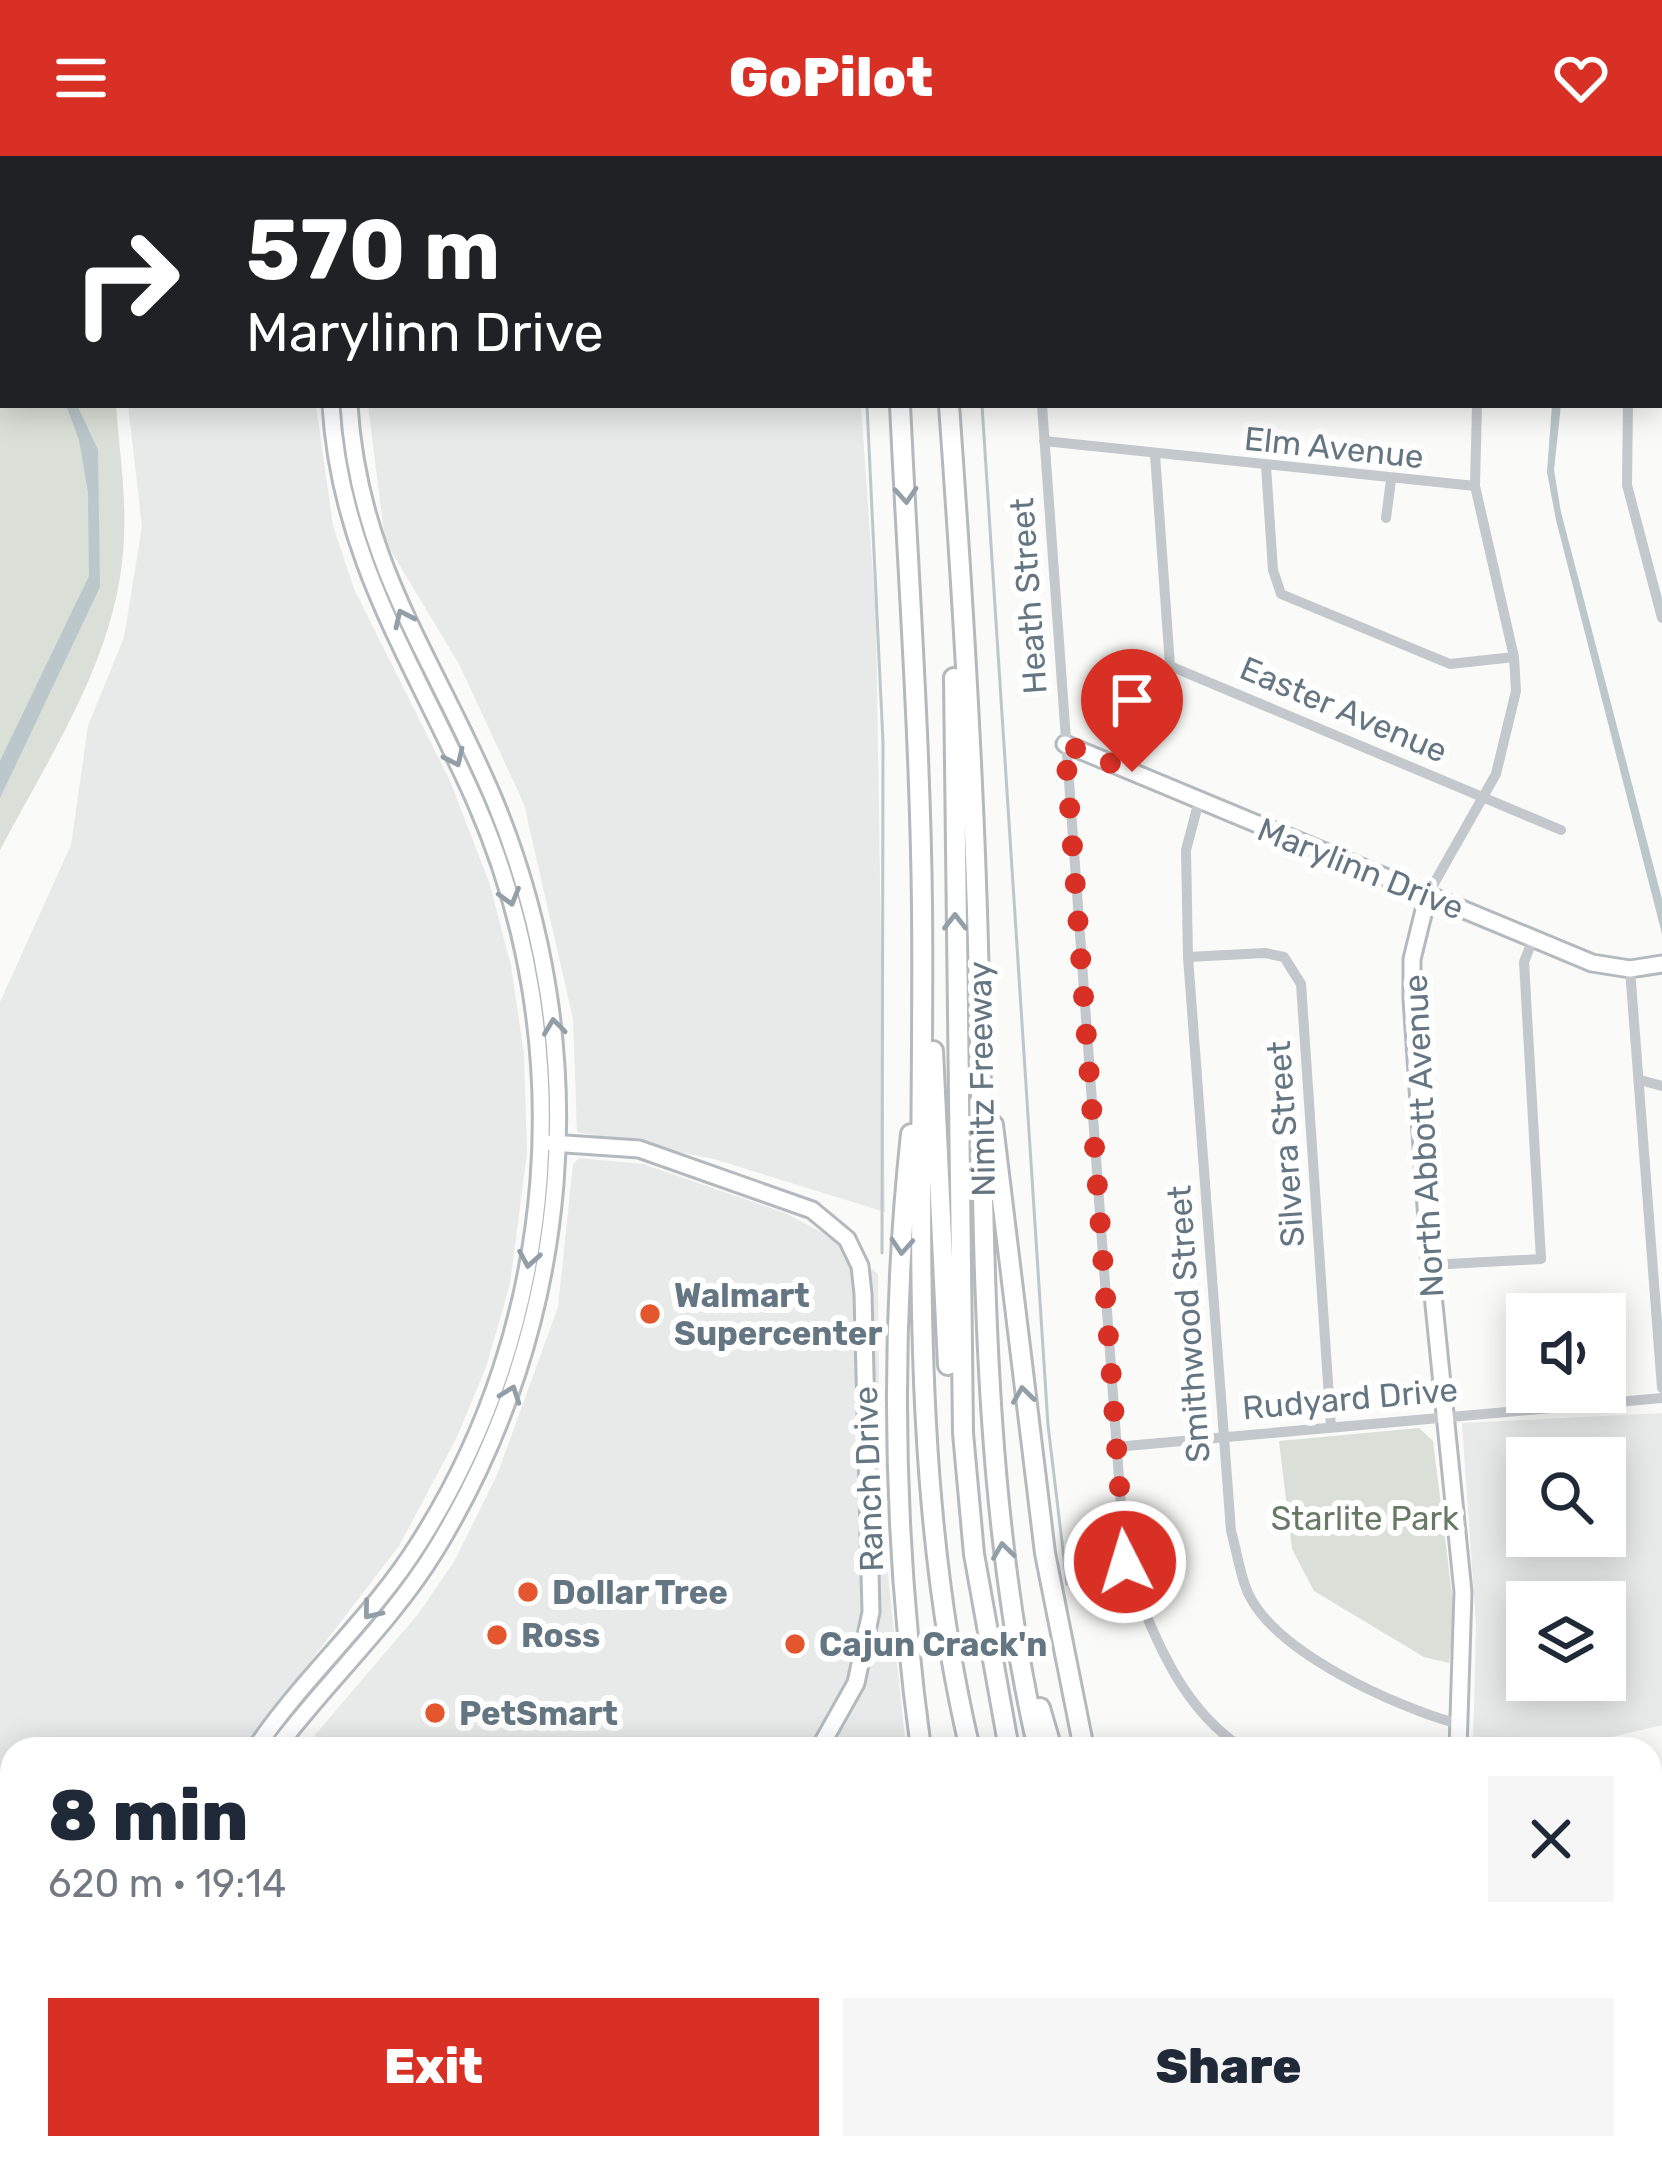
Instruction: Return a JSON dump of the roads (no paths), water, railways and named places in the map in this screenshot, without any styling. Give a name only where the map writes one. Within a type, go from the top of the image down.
[{"type":"highway","name":"Nimitz Freeway","points":[[900,408],[913,584],[926,1444],[951,1658],[967,1737]]},
{"type":"highway","name":"Nimitz Freeway","points":[[949,408],[979,981],[989,1407],[1010,1605],[1036,1737]]},
{"type":"highway","points":[[952,448],[962,1414],[974,1554],[1008,1737]]},
{"type":"highway","points":[[913,584],[921,652],[953,1454],[971,1614],[996,1737]]},
{"type":"highway","points":[[979,981],[1006,1266],[1042,1534],[1082,1737]]},
{"type":"highway","points":[[920,1737],[898,1534],[895,1371],[921,1046]]},
{"type":"highway","points":[[1010,1605],[1048,1737]]},
{"type":"highway","points":[[951,1658],[957,1737]]},
{"type":"main road","points":[[265,1737],[386,1592],[463,1463],[500,1374],[520,1304],[542,1143],[538,1032],[517,921],[476,804],[389,630],[359,557],[340,484],[331,408]]},
{"type":"main road","points":[[286,1737],[400,1603],[479,1471],[516,1379],[536,1308],[560,1144],[555,1030],[529,896],[493,798],[405,623],[376,552],[358,481],[349,408]]},
{"type":"main road","name":"Marylinn Drive","points":[[1065,744],[1592,964],[1630,969],[1662,964]]},
{"type":"main road","name":"North Abbott Avenue","points":[[1428,894],[1411,982],[1430,1265],[1463,1592],[1457,1737]]},
{"type":"main road","name":"Ranch Drive","points":[[542,1143],[639,1149],[796,1203],[826,1217],[855,1252],[863,1294],[872,1612],[856,1683],[826,1737]]},
{"type":"street","name":"Heath Street","points":[[1042,408],[1125,1562],[1166,1664],[1182,1689],[1232,1737]]},
{"type":"street","name":"North Abbott Avenue","points":[[1428,894],[1484,797],[1512,721],[1514,657],[1475,486],[1477,408]]},
{"type":"street","points":[[1628,408],[1627,485],[1662,618]]},
{"type":"street","name":"Elm Avenue","points":[[1044,441],[1475,486]]},
{"type":"street","name":"Easter Avenue","points":[[1155,454],[1170,666],[1561,830]]},
{"type":"street","points":[[1266,466],[1273,570],[1281,594],[1450,664],[1514,657]]},
{"type":"street","points":[[1386,518],[1390,480]]},
{"type":"street","name":"Smithwood Street","points":[[1199,801],[1186,850],[1188,957],[1231,1531],[1249,1596],[1289,1642],[1406,1709],[1455,1723]]},
{"type":"street","points":[[1430,1265],[1541,1259],[1524,962],[1533,939]]},
{"type":"street","name":"Silvera Street","points":[[1188,957],[1265,953],[1284,958],[1300,984],[1331,1427]]},
{"type":"street","points":[[1630,969],[1662,1388]]},
{"type":"street","points":[[1640,1080],[1662,1086]]},
{"type":"street","name":"Rudyard Drive","points":[[1115,1447],[1662,1397]]},
{"type":"waterway","points":[[867,408],[883,742],[882,1253]]},
{"type":"waterway","points":[[982,408],[1048,1425],[1067,1584]]},
{"type":"place","name":"Walmart Supercenter","points":[[650,1314]]},
{"type":"place","name":"Dollar Tree","points":[[528,1592]]},
{"type":"place","name":"Ross","points":[[497,1635]]},
{"type":"place","name":"Cajun Crack'n","points":[[795,1644]]},
{"type":"place","name":"PetSmart","points":[[435,1713]]},
{"type":"park label","name":"Starlite Park","points":[[1365,1518]]}]
